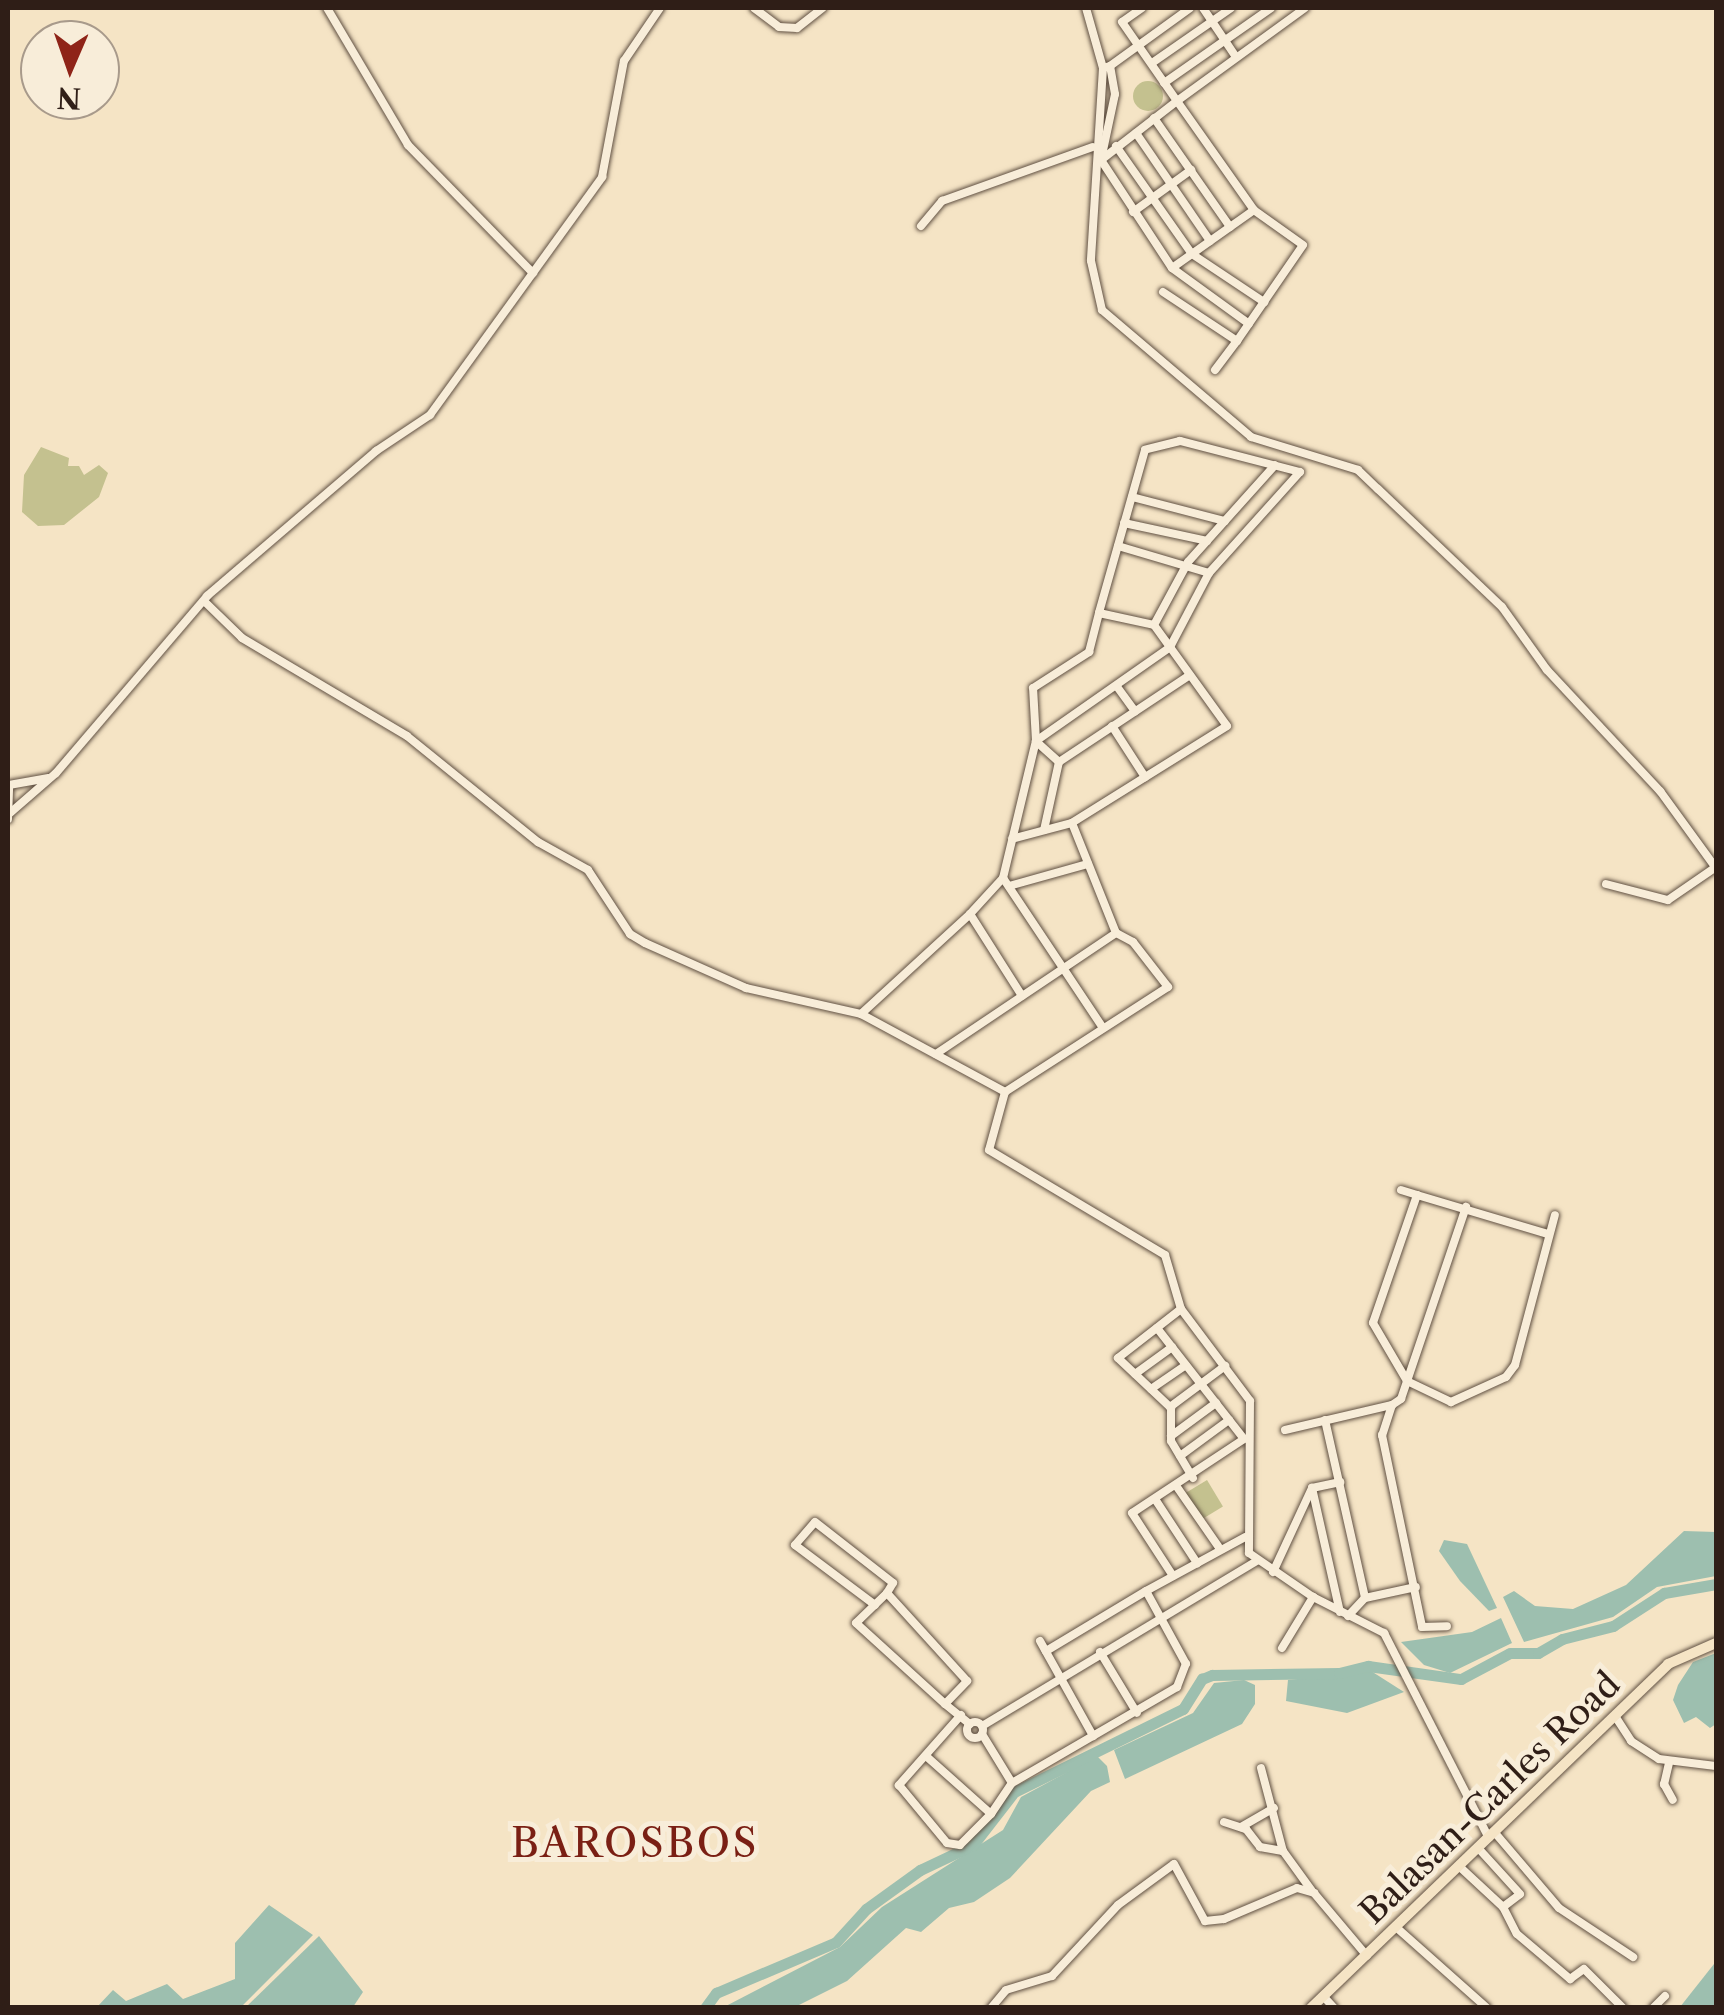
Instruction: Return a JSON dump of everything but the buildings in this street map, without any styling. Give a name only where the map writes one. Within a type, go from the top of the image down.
[{"type":"main road","name":"Balasan-Carles Road","points":[[1310,2008],[1480,1850],[1668,1664],[1716,1643]]},
{"type":"street","points":[[328,8],[408,145],[533,272]]},
{"type":"street","points":[[9,816],[56,773],[204,601],[376,450],[430,415],[609,164],[624,61],[660,8]]},
{"type":"street","points":[[754,8],[779,28],[798,28],[823,8]]},
{"type":"street","points":[[1086,8],[1116,94],[1101,160],[1172,268],[1249,324]]},
{"type":"street","points":[[1142,8],[1122,22],[1254,210],[1303,245],[1215,370]]},
{"type":"street","points":[[1190,8],[1106,67],[1093,147],[1090,261],[1102,310],[1252,437],[1358,470],[1502,607],[1547,670],[1660,790],[1715,864],[1668,900],[1606,884]]},
{"type":"street","points":[[1203,8],[1236,57]]},
{"type":"street","points":[[1152,64],[1230,8]]},
{"type":"street","points":[[1164,83],[1271,8]]},
{"type":"street","points":[[1280,8],[1288,20]]},
{"type":"street","points":[[1101,160],[1305,8]]},
{"type":"street","points":[[1154,118],[1230,227]]},
{"type":"street","points":[[1136,133],[1210,241]]},
{"type":"street","points":[[1116,146],[1192,254],[1264,302]]},
{"type":"street","points":[[921,226],[942,201],[1093,147]]},
{"type":"street","points":[[1133,212],[1191,170]]},
{"type":"street","points":[[1172,268],[1254,210]]},
{"type":"street","points":[[1162,292],[1236,341]]},
{"type":"street","points":[[1104,1028],[1006,882],[1012,839],[1036,741],[1033,688],[1089,652],[1145,450],[1180,441],[1300,472]]},
{"type":"street","points":[[1036,741],[1118,688],[1170,647],[1209,572],[1313,457]]},
{"type":"street","points":[[1154,626],[1188,562],[1275,465]]},
{"type":"street","points":[[1132,497],[1225,521]]},
{"type":"street","points":[[1124,523],[1207,542]]},
{"type":"street","points":[[1118,546],[1188,562],[1209,572]]},
{"type":"street","points":[[204,601],[242,638],[407,736],[538,842],[588,870],[630,934],[644,944],[746,988],[861,1014],[1005,1092]]},
{"type":"street","points":[[1012,839],[1072,823],[1226,726],[1154,626],[1099,613]]},
{"type":"street","points":[[1044,830],[1059,762],[1190,675]]},
{"type":"street","points":[[1118,688],[1135,711]]},
{"type":"street","points":[[1112,726],[1145,776]]},
{"type":"street","points":[[1036,741],[1059,762]]},
{"type":"street","points":[[9,816],[8,784],[36,784],[56,773]]},
{"type":"street","points":[[1072,823],[1116,933],[1133,942],[1168,987],[1005,1092],[989,1150],[1067,1200],[1150,1240],[1165,1255],[1181,1309],[1250,1401],[1246,1537],[1257,1561],[1312,1597],[1384,1632],[1493,1837],[1559,1908],[1633,1957]]},
{"type":"street","points":[[861,1014],[1006,882],[1088,864]]},
{"type":"street","points":[[970,914],[1022,996]]},
{"type":"street","points":[[936,1054],[1116,933]]},
{"type":"street","points":[[1400,1190],[1548,1234]]},
{"type":"street","points":[[1417,1195],[1374,1323],[1407,1382],[1450,1402],[1506,1377],[1515,1365],[1555,1215]]},
{"type":"street","points":[[1447,1626],[1422,1627],[1382,1435],[1392,1405],[1407,1382],[1466,1207]]},
{"type":"street","points":[[1181,1309],[1118,1358],[1170,1407],[1171,1436],[1193,1478]]},
{"type":"street","points":[[1158,1328],[1244,1438],[1193,1478],[1132,1513],[1173,1576]]},
{"type":"street","points":[[1135,1374],[1172,1347]]},
{"type":"street","points":[[1151,1389],[1186,1365]]},
{"type":"street","points":[[1170,1407],[1225,1366]]},
{"type":"street","points":[[1171,1436],[1216,1403]]},
{"type":"street","points":[[1285,1430],[1392,1405]]},
{"type":"street","points":[[1180,1456],[1230,1420]]},
{"type":"street","points":[[1326,1420],[1365,1598]]},
{"type":"street","points":[[1312,1488],[1340,1482]]},
{"type":"street","points":[[1177,1487],[1218,1546]]},
{"type":"street","points":[[1273,1572],[1312,1488]]},
{"type":"street","points":[[1312,1488],[1344,1614]]},
{"type":"street","points":[[1155,1499],[1197,1563]]},
{"type":"street","points":[[875,1605],[795,1545],[815,1522],[892,1583],[887,1593],[875,1605],[856,1624],[945,1704],[982,1730],[1012,1783]]},
{"type":"street","points":[[1046,1650],[1246,1537]]},
{"type":"street","points":[[982,1730],[1059,1675],[1257,1561]]},
{"type":"street","points":[[1344,1614],[1365,1598],[1416,1587]]},
{"type":"street","points":[[961,1715],[899,1785],[933,1833],[960,1845],[991,1814],[1012,1783],[1177,1687],[1186,1664],[1146,1591]]},
{"type":"street","points":[[887,1593],[968,1682],[945,1704]]},
{"type":"street","points":[[1282,1648],[1312,1597]]},
{"type":"street","points":[[1040,1641],[1093,1736]]},
{"type":"street","points":[[1100,1652],[1137,1713]]},
{"type":"street","points":[[1615,1716],[1631,1741],[1670,1763],[1716,1766]]},
{"type":"street","points":[[926,1756],[991,1814]]},
{"type":"street","points":[[1670,1763],[1664,1784],[1674,1800]]},
{"type":"street","points":[[1260,1768],[1283,1851],[1367,1956]]},
{"type":"street","points":[[1241,1827],[1274,1808]]},
{"type":"street","points":[[1224,1822],[1241,1827],[1260,1847],[1283,1851]]},
{"type":"street","points":[[1480,1850],[1520,1894],[1503,1907]]},
{"type":"street","points":[[992,2008],[1006,1990],[1032,1987],[1060,1970],[1103,1918],[1164,1867],[1174,1864],[1205,1921],[1224,1920],[1297,1888],[1314,1893]]},
{"type":"street","points":[[1461,1868],[1503,1907],[1517,1934],[1570,1979],[1584,1969],[1623,2008]]},
{"type":"street","points":[[1398,1928],[1487,2008]]},
{"type":"street","points":[[1324,1996],[1334,2008]]},
{"type":"street","points":[[1653,2008],[1665,1996]]},
{"type":"shaded area","points":[[1148,81],[1159,85],[1163,96],[1159,107],[1148,111],[1137,107],[1133,96],[1137,85]]},
{"type":"shaded area","points":[[41,447],[69,458],[68,466],[79,466],[84,475],[99,465],[108,473],[99,497],[64,525],[38,526],[22,512],[24,475]]},
{"type":"shaded area","points":[[1207,1480],[1223,1507],[1202,1519],[1186,1493]]},
{"type":"shaded area","points":[[1684,1531],[1716,1532],[1716,1576],[1657,1587],[1613,1617],[1524,1642],[1503,1597],[1514,1591],[1535,1606],[1573,1609],[1626,1585]]},
{"type":"shaded area","points":[[1444,1540],[1467,1544],[1497,1608],[1489,1611],[1460,1581],[1439,1551]]},
{"type":"shaded area","points":[[1501,1618],[1512,1643],[1450,1673],[1424,1665],[1401,1642],[1472,1632]]},
{"type":"shaded area","points":[[1716,1653],[1716,1724],[1710,1728],[1696,1717],[1684,1723],[1673,1700],[1678,1685],[1693,1662]]},
{"type":"shaded area","points":[[1371,1671],[1404,1692],[1347,1713],[1286,1701],[1288,1680]]},
{"type":"shaded area","points":[[1244,1680],[1255,1685],[1255,1704],[1242,1724],[1125,1779],[1114,1750],[1193,1713],[1214,1683]]},
{"type":"shaded area","points":[[1097,1756],[1107,1766],[1110,1782],[1091,1791],[1010,1878],[974,1902],[949,1908],[921,1932],[906,1928],[847,1981],[795,2007],[724,2007],[840,1947],[882,1907],[1003,1830],[1021,1797]]},
{"type":"shaded area","points":[[269,1905],[313,1935],[241,2007],[97,2007],[113,1990],[126,2001],[167,1984],[183,1999],[235,1979],[235,1943]]},
{"type":"shaded area","points":[[319,1936],[363,1992],[353,2007],[246,2007]]},
{"type":"shaded area","points":[[1714,1964],[1716,2007],[1680,2007]]},
{"type":"waterway","points":[[705,2008],[716,1993],[836,1942],[866,1909],[920,1870],[973,1845],[1014,1792],[1183,1709],[1202,1679],[1212,1675],[1339,1673],[1368,1666],[1461,1679],[1510,1653],[1538,1653],[1562,1639],[1613,1626],[1664,1593],[1716,1584]]},
{"type":"district","name":"BAROSBOS","points":[[635,1843]]}]
